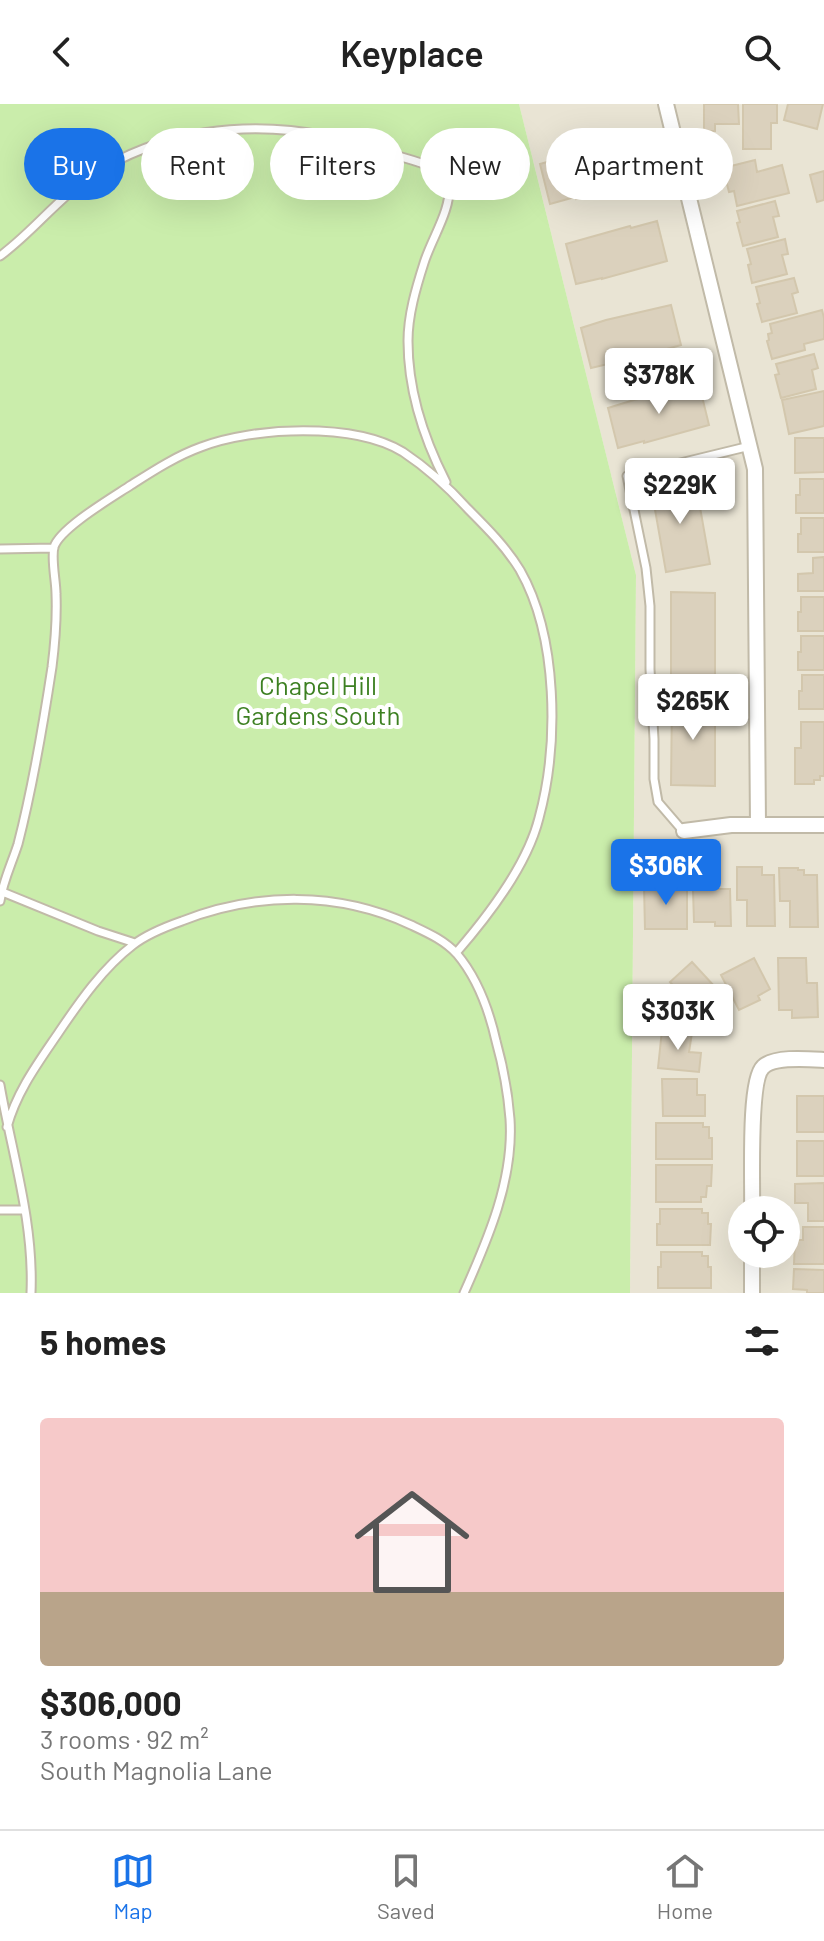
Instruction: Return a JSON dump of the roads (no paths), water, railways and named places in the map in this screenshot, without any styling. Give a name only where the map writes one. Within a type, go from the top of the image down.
[{"type":"street","points":[[666,104],[750,446],[756,483],[758,824]]},
{"type":"street","points":[[684,831],[758,824],[824,825]]},
{"type":"street","points":[[752,1196],[753,1100],[757,1076],[763,1067],[781,1060],[824,1060]]},
{"type":"street","points":[[752,1268],[752,1293]]},
{"type":"lane","points":[[0,256],[45,213],[107,166],[172,139],[197,133],[245,129],[300,132],[329,137],[437,169],[449,182],[448,199],[421,273],[411,311],[408,339],[412,386],[421,423],[448,488]]},
{"type":"lane","points":[[0,901],[21,831],[42,729],[57,614],[54,548],[62,534],[147,475],[198,447],[242,436],[326,431],[380,442],[401,451],[448,488],[495,536],[520,572],[539,619],[551,699],[551,733],[539,818],[532,841],[506,886],[456,953]]},
{"type":"lane","points":[[684,831],[658,802],[654,779],[650,606],[646,568],[627,476],[750,446]]},
{"type":"lane","points":[[0,549],[54,548]]},
{"type":"lane","points":[[1,892],[135,943]]},
{"type":"lane","points":[[7,1127],[20,1090],[74,1010],[114,961],[135,943],[159,930],[210,911],[269,900],[299,898],[350,904],[378,912],[429,933],[456,953],[485,1002],[501,1059],[510,1120],[509,1148],[499,1202],[464,1293]]},
{"type":"lane","points":[[0,1085],[25,1210],[32,1293]]},
{"type":"lane","points":[[0,1146],[11,1145]]},
{"type":"lane","points":[[0,1210],[25,1210]]},
{"type":"park label","name":"Chapel Hill Gardens South","points":[[318,699]]}]
